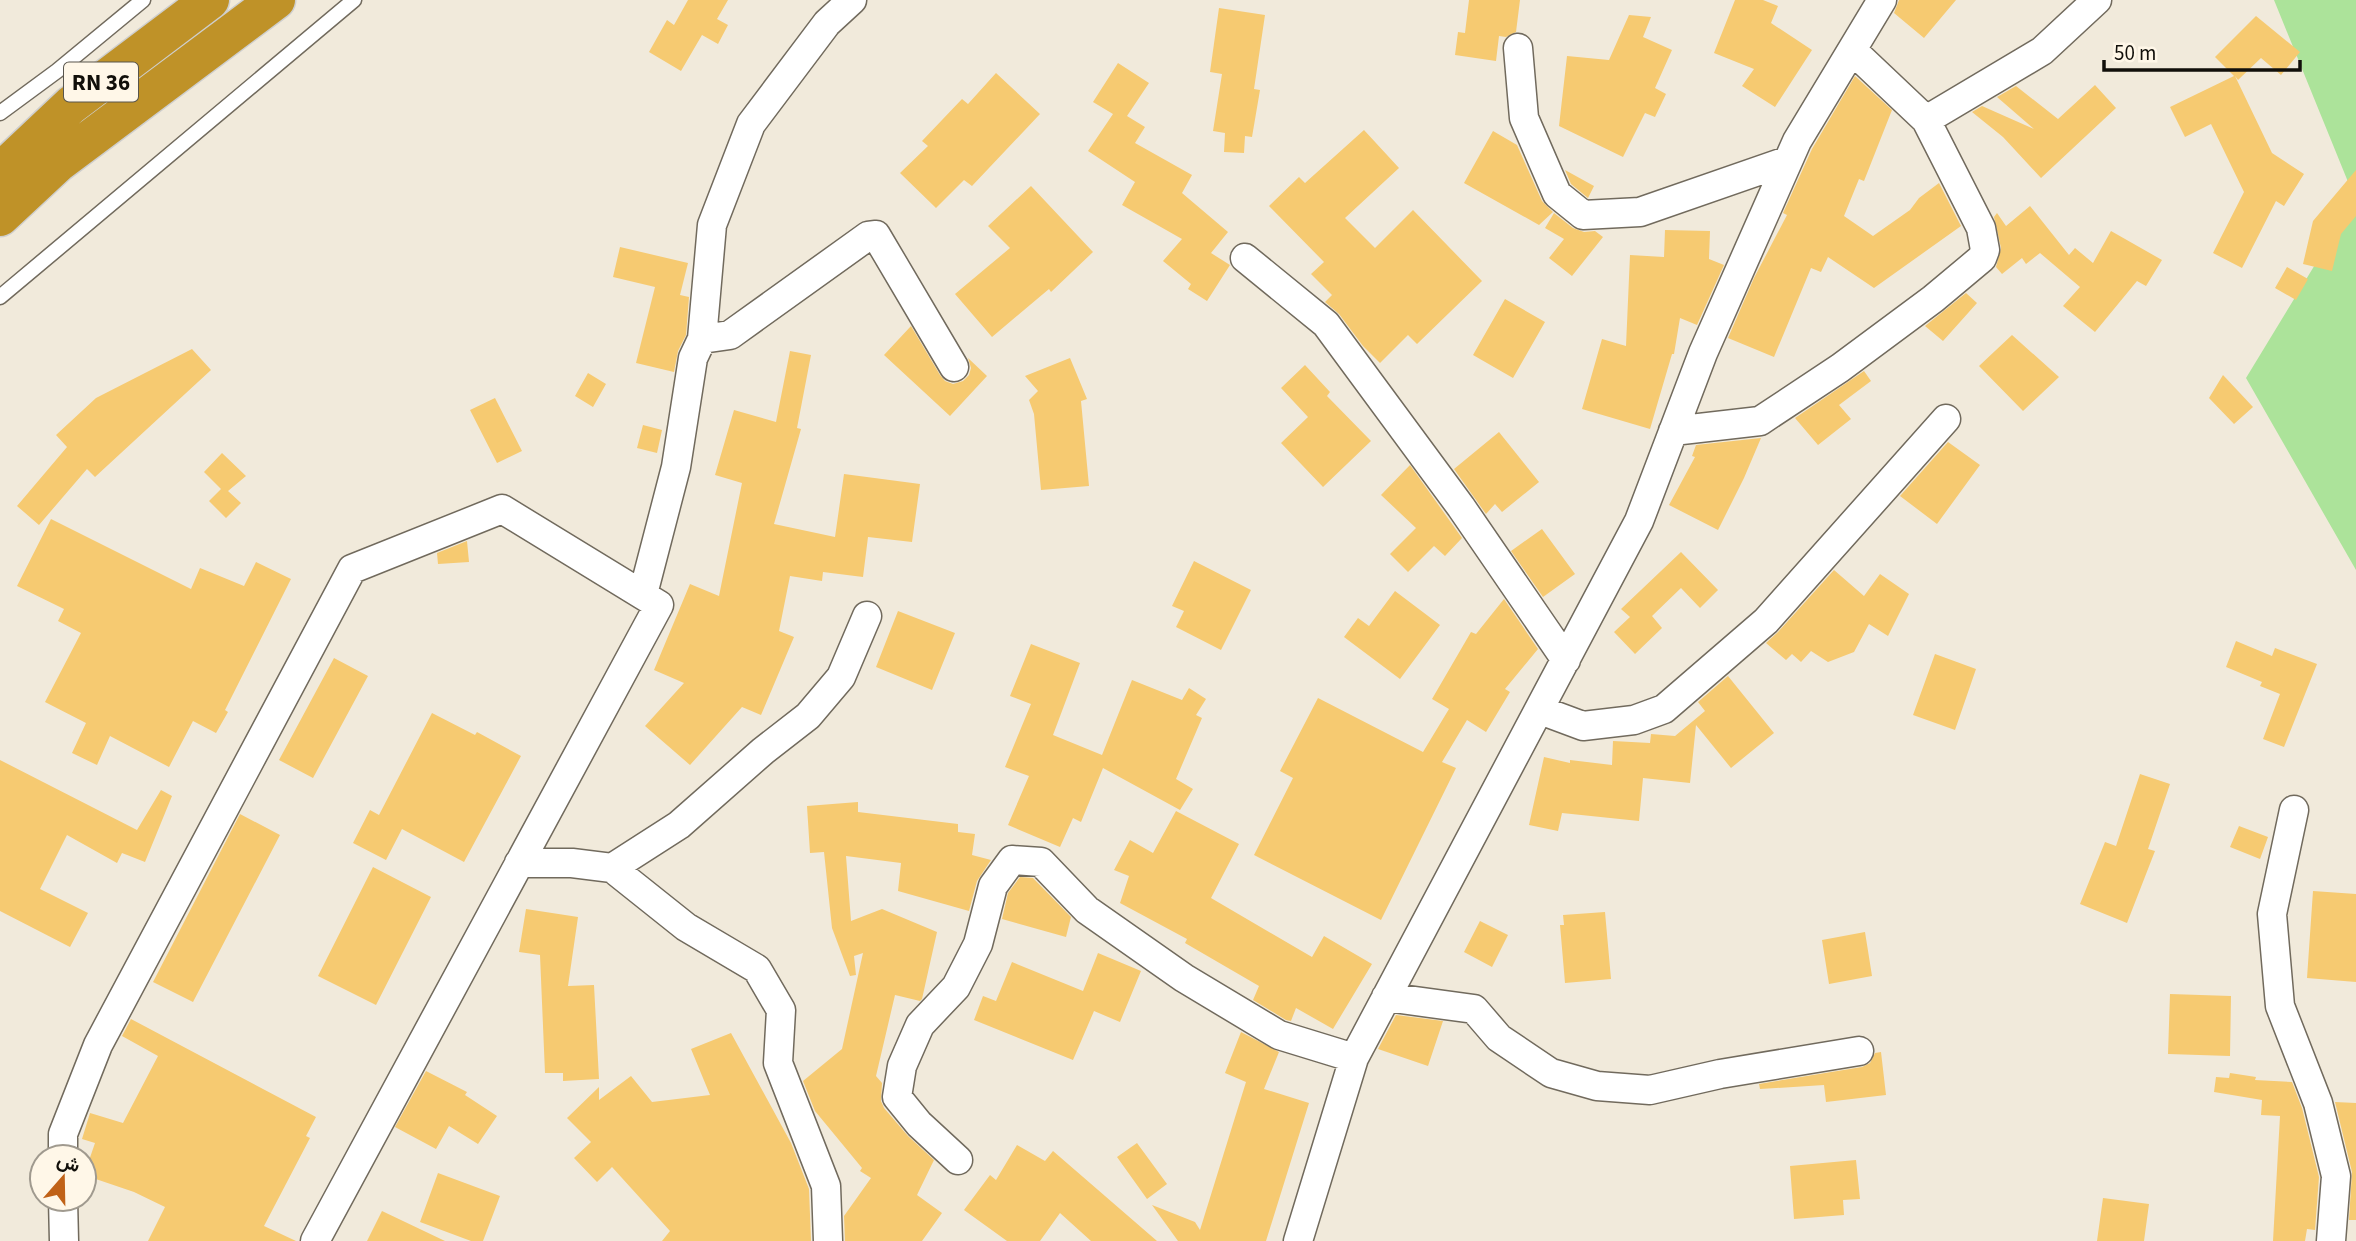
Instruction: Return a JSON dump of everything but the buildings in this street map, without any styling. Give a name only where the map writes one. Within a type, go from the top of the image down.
[{"type":"highway","name":"RN 36","points":[[0,172],[71,105],[210,0]]},
{"type":"highway","points":[[0,217],[58,163],[276,0]]},
{"type":"street","points":[[643,594],[676,467],[693,358],[702,339],[712,225],[751,124],[827,23],[852,0]]},
{"type":"street","points":[[1298,1241],[1354,1058],[1639,521],[1703,353],[1787,161],[1882,0]]},
{"type":"street","points":[[1926,120],[2042,51],[2097,0]]},
{"type":"street","points":[[1518,48],[1524,118],[1557,194],[1583,215],[1640,212],[1787,161]]},
{"type":"street","points":[[1673,431],[1760,421],[1840,368],[1933,299],[1982,258],[1985,250],[1981,228],[1926,120],[1852,50]]},
{"type":"street","points":[[702,339],[730,335],[868,236],[876,235],[954,367]]},
{"type":"street","points":[[1245,258],[1326,324],[1461,507],[1566,660]]},
{"type":"street","points":[[1540,710],[1583,726],[1634,720],[1664,709],[1766,621],[1946,419]]},
{"type":"street","points":[[63,1143],[63,1134],[98,1045],[352,569],[502,509],[659,604],[315,1241]]},
{"type":"street","points":[[611,868],[679,825],[763,751],[808,716],[841,677],[867,616]]},
{"type":"street","points":[[2294,810],[2272,914],[2274,940],[2280,1006],[2318,1103],[2336,1177],[2332,1241]]},
{"type":"street","points":[[958,1160],[919,1124],[897,1097],[902,1066],[920,1025],[956,987],[978,944],[993,886],[1012,860],[1041,862],[1087,910],[1184,978],[1279,1035],[1354,1058]]},
{"type":"street","points":[[519,863],[572,863],[611,868],[686,927],[757,969],[782,1010],[778,1063],[826,1186],[828,1241]]},
{"type":"street","points":[[1386,997],[1474,1009],[1499,1038],[1550,1073],[1597,1086],[1650,1090],[1720,1073],[1860,1051]]},
{"type":"street","points":[[63,1213],[64,1241]]},
{"type":"lane","points":[[0,113],[57,71],[143,0]]},
{"type":"lane","points":[[0,297],[354,0]]},
{"type":"green space","points":[[2274,0],[2356,0],[2356,570],[2246,378],[2355,199]]}]
